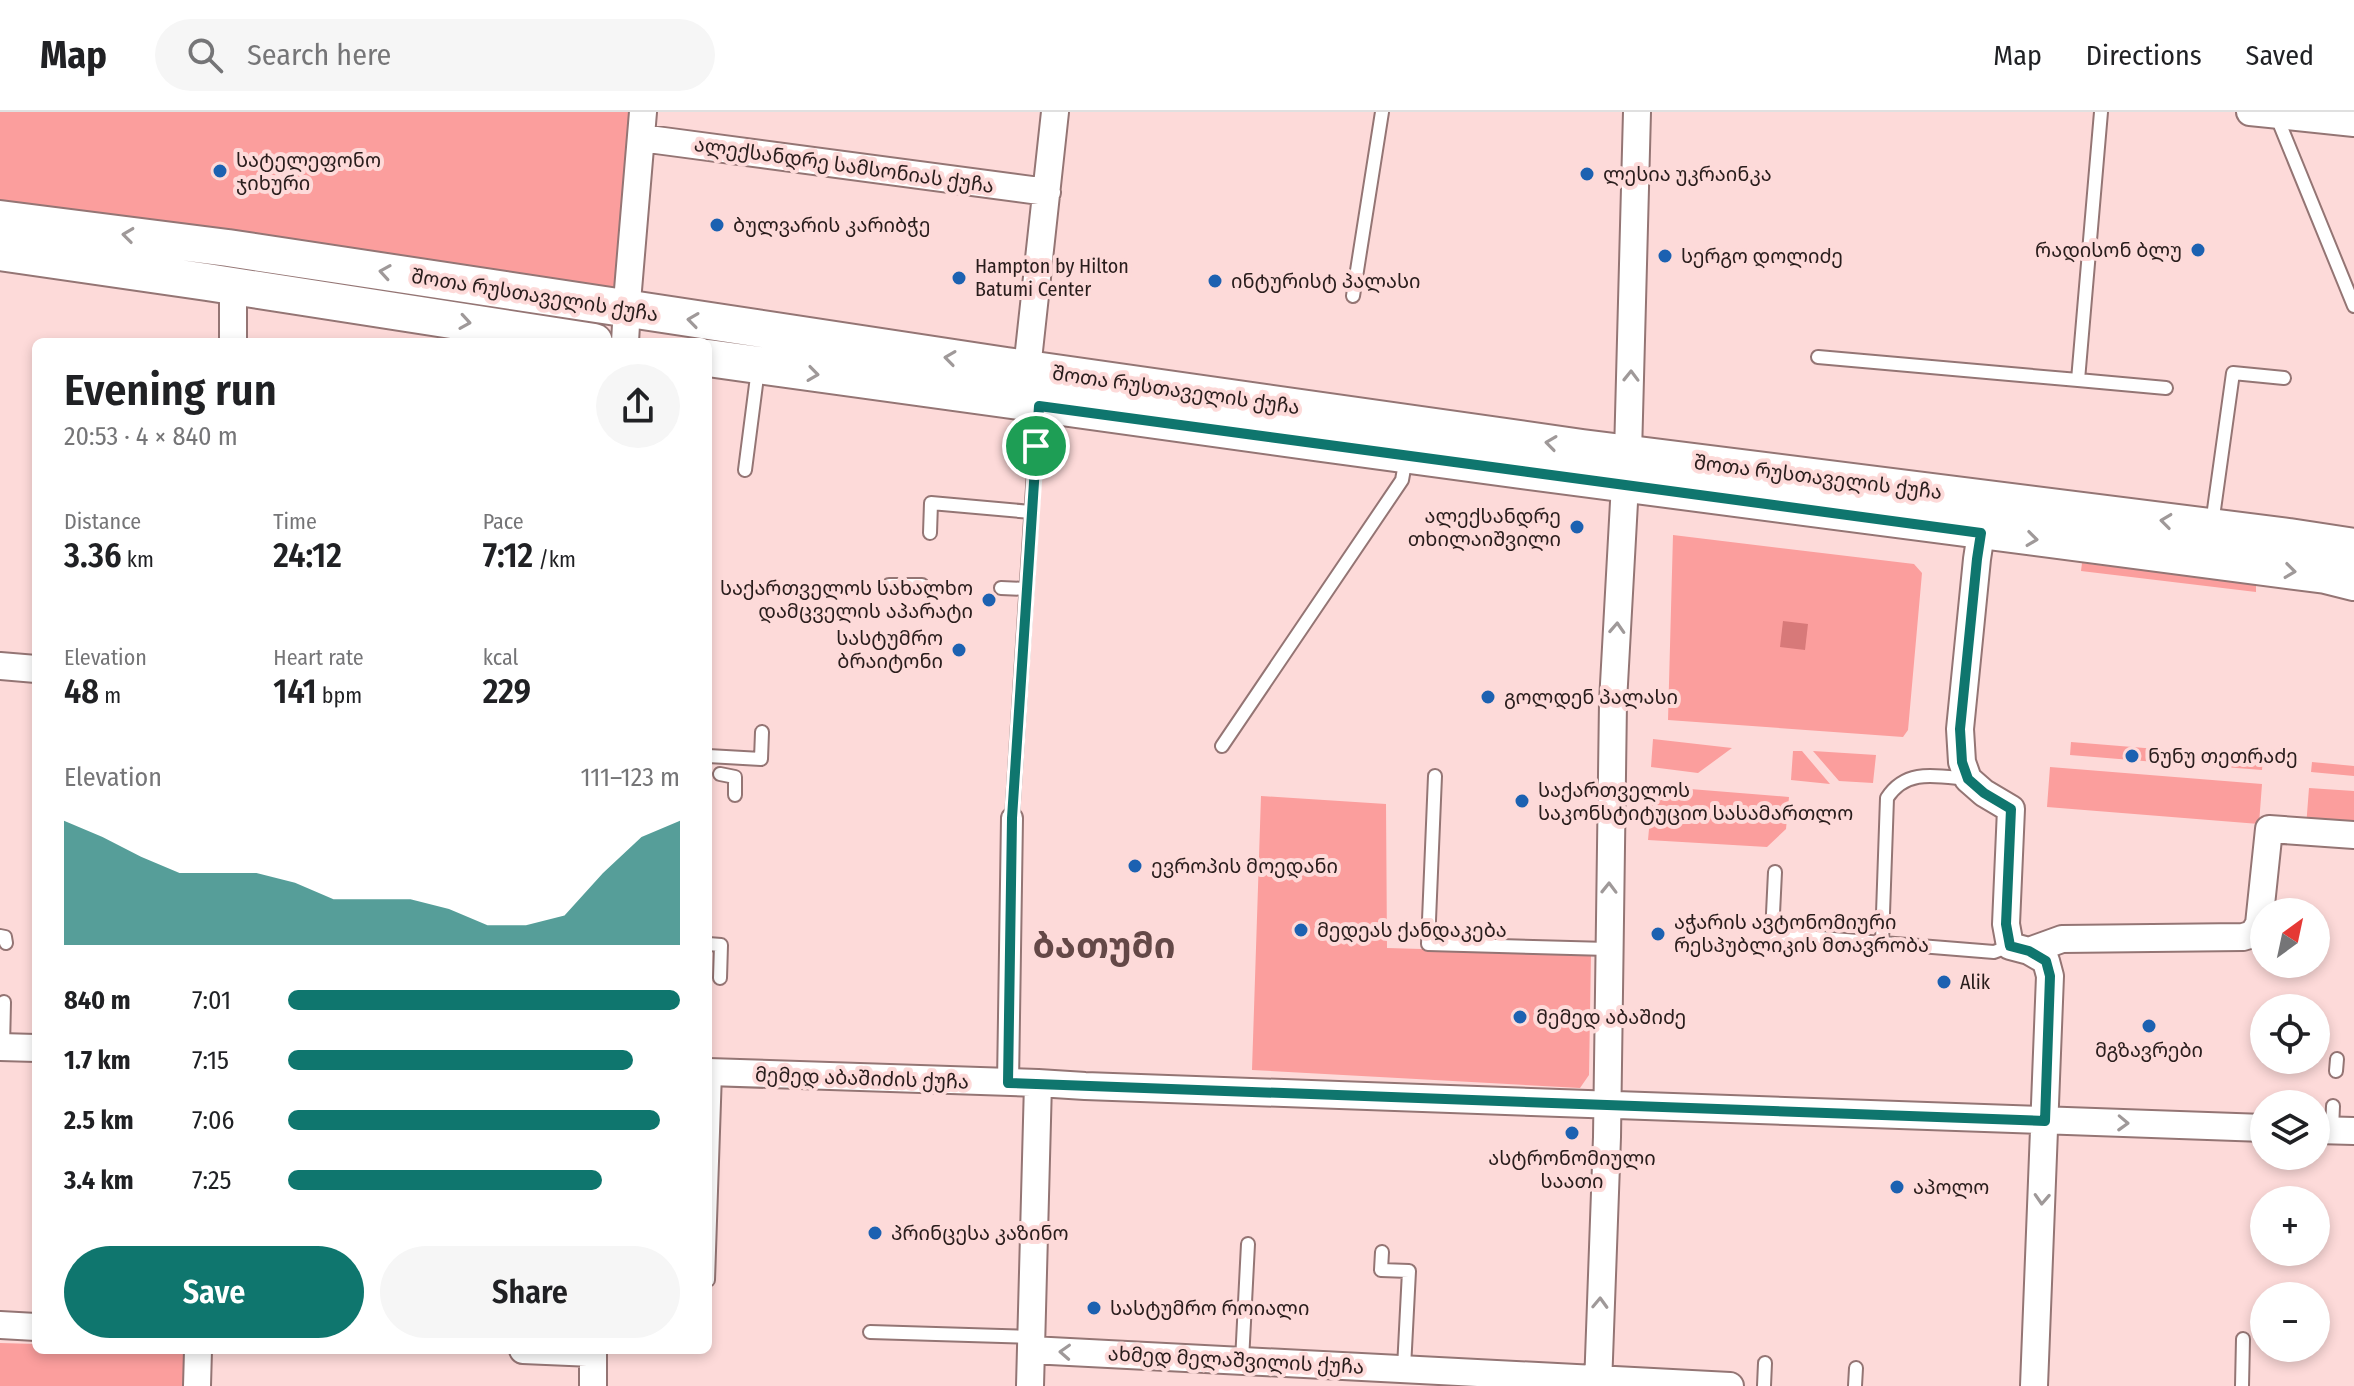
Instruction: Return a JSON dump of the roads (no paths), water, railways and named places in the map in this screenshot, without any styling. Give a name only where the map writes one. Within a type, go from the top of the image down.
[{"type":"main road","name":"შოთა რუსთაველის ქუჩა","points":[[0,219],[228,248],[627,326],[1027,369],[1626,469],[1981,533],[2326,575],[2354,582]]},
{"type":"main road","name":"შოთა რუსთაველის ქუჩა","points":[[0,252],[568,338]]},
{"type":"main road","name":"შოთა რუსთაველის ქუჩა","points":[[712,359],[1407,455],[1626,469],[2211,527],[2354,547]]},
{"type":"street","points":[[1027,369],[1055,112]]},
{"type":"street","points":[[1598,1383],[1607,1106],[1613,702],[1626,469],[1637,112]]},
{"type":"street","points":[[2250,112],[2354,123]]},
{"type":"street","points":[[627,326],[642,125]]},
{"type":"street","name":"ალექსანდრე სამსონიას ქუჩა","points":[[642,125],[1047,192]]},
{"type":"street","points":[[233,286],[233,338]]},
{"type":"street","points":[[1981,533],[1960,729],[1962,762],[1968,779],[2011,809],[2006,924],[2020,948],[2046,961],[2050,976],[2034,1386]]},
{"type":"street","points":[[0,666],[32,669]]},
{"type":"street","points":[[1008,1083],[1012,818]]},
{"type":"street","points":[[2020,948],[2062,939],[2243,937],[2253,934],[2259,924],[2269,829],[2354,835]]},
{"type":"street","points":[[2,1047],[32,1048]]},
{"type":"street","name":"მემედ აბაშიძის ქუჩა","points":[[712,1072],[2250,1128]]},
{"type":"street","points":[[1030,1386],[1038,1083]]},
{"type":"street","points":[[0,1325],[32,1327]]},
{"type":"street","name":"ახმედ მელაშვილის ქუჩა","points":[[1031,1343],[1242,1361],[1404,1368],[1598,1383],[1730,1386]]},
{"type":"street","points":[[197,1386],[198,1354]]},
{"type":"street","points":[[593,1354],[593,1386]]},
{"type":"lane","points":[[1353,296],[1382,112]]},
{"type":"lane","points":[[2078,380],[2101,112]]},
{"type":"lane","points":[[2276,115],[2354,306]]},
{"type":"lane","points":[[1818,357],[2166,388]]},
{"type":"lane","points":[[748,464],[758,366]]},
{"type":"lane","points":[[2211,527],[2233,373],[2284,378]]},
{"type":"lane","points":[[1012,818],[1039,406]]},
{"type":"lane","points":[[1222,746],[1402,480],[1407,455]]},
{"type":"lane","points":[[930,533],[931,503],[1031,512]]},
{"type":"lane","points":[[889,585],[922,585]]},
{"type":"lane","points":[[1001,588],[1026,589]]},
{"type":"lane","points":[[712,756],[761,759],[762,732]]},
{"type":"lane","points":[[720,774],[735,777],[735,795]]},
{"type":"lane","points":[[1882,942],[1887,798],[1894,786],[1919,775],[1968,779]]},
{"type":"lane","points":[[1435,776],[1428,944],[1608,949]]},
{"type":"lane","points":[[1775,872],[1772,934],[1994,952],[2020,948]]},
{"type":"lane","points":[[712,944],[721,945],[720,978]]},
{"type":"lane","points":[[2,1047],[4,1002]]},
{"type":"lane","points":[[1242,1361],[1248,1244]]},
{"type":"lane","points":[[1382,1252],[1381,1270],[1409,1271],[1404,1368]]},
{"type":"lane","points":[[870,1332],[1031,1343]]},
{"type":"lane","points":[[2242,1386],[2243,1339]]},
{"type":"lane","points":[[1764,1386],[1765,1363]]},
{"type":"lane","points":[[1855,1386],[1856,1368]]},
{"type":"place","name":"სატელეფონო ჯიხური","points":[[220,171]]},
{"type":"place","name":"ლესია უკრაინკა","points":[[1587,174]]},
{"type":"place","name":"ბულვარის კარიბჭე","points":[[717,225]]},
{"type":"place","name":"რადისონ ბლუ","points":[[2198,250]]},
{"type":"place","name":"სერგო დოლიძე","points":[[1665,256]]},
{"type":"place","name":"Hampton by Hilton Batumi Center","points":[[959,278]]},
{"type":"place","name":"ინტურისტ პალასი","points":[[1215,281]]},
{"type":"place","name":"ალექსანდრე თხილაიშვილი","points":[[1577,527]]},
{"type":"place","name":"საქართველოს სახალხო დამცველის აპარატი","points":[[989,600]]},
{"type":"place","name":"სასტუმრო ბრაიტონი","points":[[959,650]]},
{"type":"place","name":"გოლდენ პალასი","points":[[1488,697]]},
{"type":"place","name":"ნუნუ თეთრაძე","points":[[2132,756]]},
{"type":"place","name":"საქართველოს საკონსტიტუციო სასამართლო","points":[[1522,801]]},
{"type":"place","name":"ევროპის მოედანი","points":[[1135,866]]},
{"type":"place","name":"მედეას ქანდაკება","points":[[1301,930]]},
{"type":"place","name":"აჭარის ავტონომიური რესპუბლიკის მთავრობა","points":[[1658,934]]},
{"type":"place","name":"Alik","points":[[1944,982]]},
{"type":"place","name":"მემედ აბაშიძე","points":[[1520,1017]]},
{"type":"place","name":"მგზავრები","points":[[2149,1026]]},
{"type":"place","name":"ასტრონომიული საათი","points":[[1572,1133]]},
{"type":"place","name":"აპოლო","points":[[1897,1187]]},
{"type":"place","name":"პრინცესა კაზინო","points":[[875,1233]]},
{"type":"place","name":"სასტუმრო როიალი","points":[[1094,1308]]},
{"type":"district","name":"ბათუმი","points":[[1104,945]]}]
